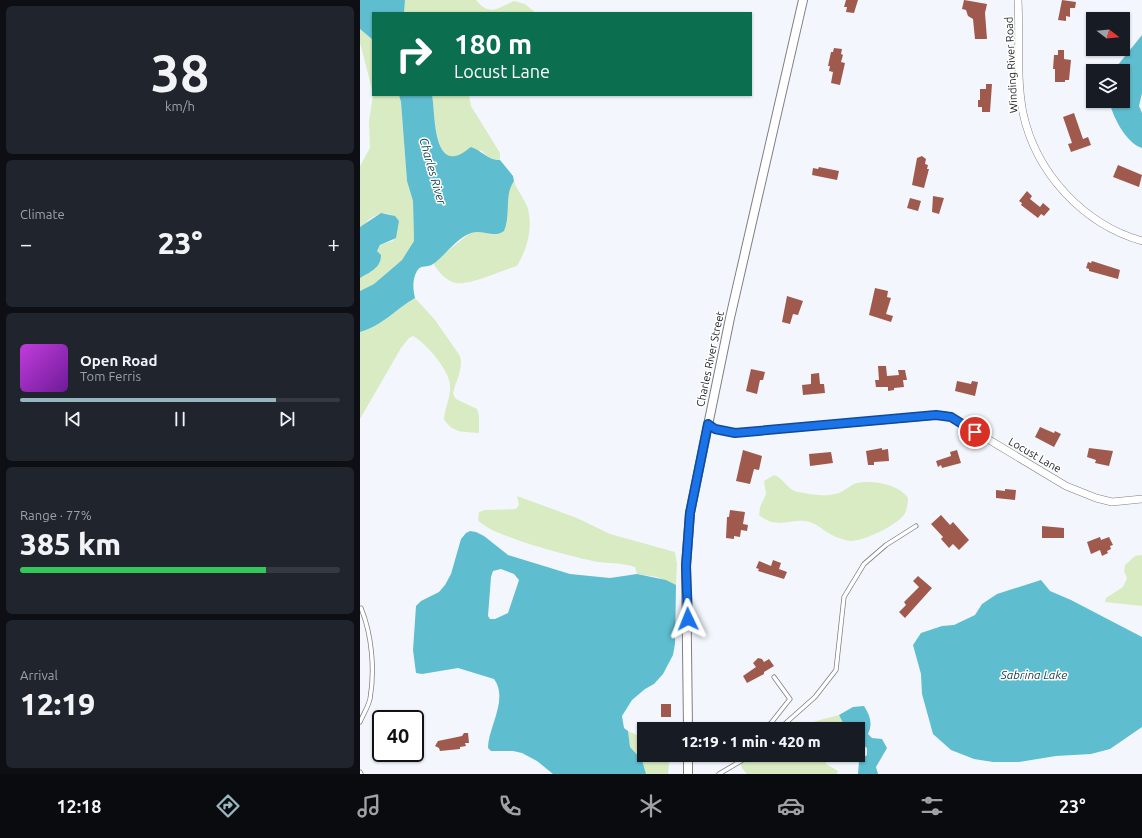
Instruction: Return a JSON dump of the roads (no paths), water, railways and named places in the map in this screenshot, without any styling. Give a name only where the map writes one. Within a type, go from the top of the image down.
[{"type":"street","name":"Charles River Street","points":[[688,722],[686,566],[688,534],[696,479],[803,0]]},
{"type":"street","name":"Winding River Road","points":[[1018,0],[1023,112],[1029,135],[1039,159],[1056,182],[1074,202],[1096,220],[1114,230],[1142,241]]},
{"type":"street","name":"Locust Lane","points":[[708,424],[715,429],[735,433],[944,415],[951,417],[1066,486],[1083,494],[1112,502],[1142,498]]},
{"type":"street","points":[[688,762],[688,774]]},
{"type":"lane","points":[[787,722],[815,696],[836,670],[844,597],[864,564],[886,546],[916,526]]},
{"type":"lane","points":[[360,722],[370,701],[372,676],[370,640],[361,608]]},
{"type":"lane","points":[[772,722],[790,699],[774,677]]},
{"type":"lane","points":[[719,774],[739,762]]},
{"type":"water","points":[[360,0],[405,0],[404,12],[372,12],[372,39],[360,29]]},
{"type":"water","points":[[1142,35],[1142,93],[1139,106],[1142,113],[1142,148],[1131,141],[1121,129],[1112,108],[1130,108],[1130,64],[1119,64],[1125,56],[1130,56],[1130,50]]},
{"type":"water","name":"Charles River","points":[[399,96],[432,96],[436,132],[443,150],[448,155],[455,156],[462,154],[471,147],[475,148],[492,159],[500,160],[513,176],[514,181],[509,192],[507,218],[504,231],[496,234],[475,232],[460,239],[433,264],[423,267],[417,271],[415,274],[413,288],[415,298],[382,322],[360,332],[360,291],[374,284],[402,260],[414,241],[413,201],[407,181]]},
{"type":"water","points":[[381,213],[395,216],[399,221],[396,238],[380,245],[377,251],[381,255],[379,263],[371,272],[360,278],[360,227]]},
{"type":"water","points":[[470,531],[476,532],[484,536],[508,555],[570,574],[610,578],[637,574],[666,580],[676,585],[675,644],[673,655],[663,674],[654,684],[645,689],[632,700],[622,716],[624,728],[628,731],[630,747],[637,755],[637,762],[643,762],[646,774],[553,774],[537,761],[522,753],[513,751],[491,751],[488,748],[489,740],[499,704],[498,687],[494,679],[458,668],[422,674],[416,673],[413,650],[416,606],[421,601],[439,592],[445,585],[451,574],[461,539]],"holes":[[[501,569],[514,574],[519,580],[508,613],[495,619],[490,619],[488,616],[491,577],[493,571]]]},
{"type":"water","name":"Sabrina Lake","points":[[1041,580],[1050,591],[1071,600],[1142,637],[1142,727],[1110,749],[1091,754],[1056,756],[1019,762],[993,762],[974,759],[951,750],[933,734],[922,694],[921,674],[913,645],[921,633],[942,626],[954,625],[975,615],[982,604],[997,594]]},
{"type":"water","points":[[864,706],[870,720],[870,730],[868,734],[872,738],[882,739],[887,748],[876,767],[878,774],[858,774],[859,762],[865,762],[865,756],[867,755],[867,748],[865,746],[865,722],[842,722],[839,715],[853,707]]}]
